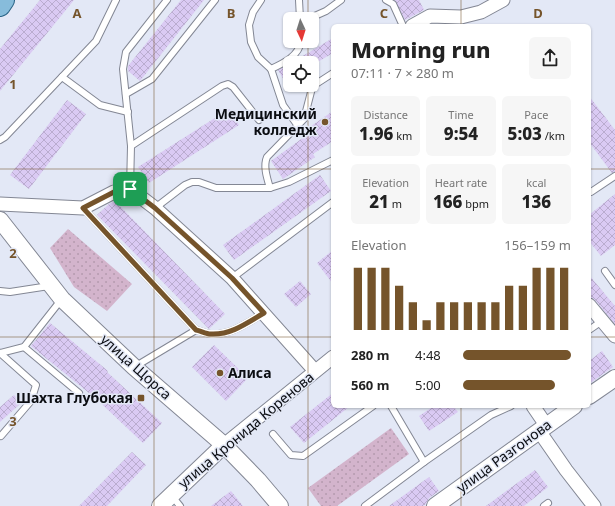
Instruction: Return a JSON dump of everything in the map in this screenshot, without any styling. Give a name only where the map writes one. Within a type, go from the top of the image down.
[{"type":"main road","points":[[0,6],[4,0]]},
{"type":"street","points":[[416,24],[430,16],[461,19],[482,12],[503,0]]},
{"type":"street","points":[[0,204],[83,208],[114,192],[130,189],[155,208],[232,278],[315,371]]},
{"type":"street","name":"улица Щорса","points":[[0,220],[62,299],[134,367],[224,445],[258,480],[280,506]]},
{"type":"street","points":[[591,307],[615,336]]},
{"type":"street","name":"улица Кронида Коренова","points":[[160,506],[177,503],[224,445],[331,359]]},
{"type":"street","points":[[591,395],[615,378]]},
{"type":"street","points":[[534,408],[566,470],[594,506]]},
{"type":"street","name":"улица Разгонова","points":[[435,506],[571,408]]},
{"type":"lane","points":[[0,140],[5,137],[96,41],[116,0]]},
{"type":"lane","points":[[130,189],[131,146],[123,69],[126,52],[167,0]]},
{"type":"lane","points":[[126,94],[152,79],[215,0]]},
{"type":"lane","points":[[261,0],[253,12],[249,25],[252,42],[258,57],[271,69],[283,105],[298,126]]},
{"type":"lane","points":[[299,0],[300,12]]},
{"type":"lane","points":[[319,14],[341,0]]},
{"type":"lane","points":[[386,0],[393,4],[402,24]]},
{"type":"lane","points":[[271,69],[284,63],[296,54],[298,48]]},
{"type":"lane","points":[[270,188],[265,166],[267,157],[304,119],[312,88],[331,75]]},
{"type":"lane","points":[[62,77],[100,105],[128,112]]},
{"type":"lane","points":[[131,146],[222,86],[228,84],[233,87],[259,120]]},
{"type":"lane","points":[[155,208],[185,185],[192,182],[199,182],[216,188],[270,188],[289,182],[331,161]]},
{"type":"lane","points":[[591,192],[615,176]]},
{"type":"lane","points":[[232,278],[331,204]]},
{"type":"lane","points":[[83,208],[196,330],[210,335],[226,333],[235,330],[264,313]]},
{"type":"lane","points":[[604,271],[615,285]]},
{"type":"lane","points":[[0,291],[10,292],[51,286]]},
{"type":"lane","points":[[0,353],[24,347],[62,299]]},
{"type":"lane","points":[[591,329],[602,321]]},
{"type":"lane","points":[[134,367],[196,330]]},
{"type":"lane","points":[[24,347],[78,393]]},
{"type":"lane","points":[[0,353],[36,385],[31,401],[0,436]]},
{"type":"lane","points":[[273,434],[291,455],[303,456],[370,408]]},
{"type":"lane","points":[[392,408],[424,462]]},
{"type":"lane","points":[[365,506],[424,462],[492,415],[507,408]]},
{"type":"shaded area","points":[[68,229],[132,284],[107,311],[74,287],[50,248]]},
{"type":"shaded area","points":[[391,428],[409,454],[337,506],[321,506],[308,488]]},
{"type":"building","points":[[40,0],[74,0],[0,91],[0,49]]},
{"type":"building","points":[[181,0],[204,0],[140,81],[128,71],[128,66]]},
{"type":"building","points":[[395,0],[419,0],[424,10],[405,20]]},
{"type":"building","points":[[331,39],[331,54],[319,61],[319,56],[303,56],[316,48],[319,48],[319,46]]},
{"type":"building","points":[[283,68],[283,78],[278,70]]},
{"type":"building","points":[[591,99],[615,130],[615,172],[612,173],[591,145]]},
{"type":"building","points":[[67,100],[86,114],[29,189],[10,175]]},
{"type":"building","points":[[229,109],[239,125],[149,183],[138,167]]},
{"type":"building","points":[[331,112],[331,142],[313,154],[315,157],[283,179],[271,161],[304,137],[301,133]]},
{"type":"building","points":[[320,175],[331,191],[234,260],[223,245]]},
{"type":"building","points":[[615,194],[615,245],[601,256],[591,244],[591,213]]},
{"type":"building","points":[[115,201],[225,314],[209,329],[97,215],[109,204]]},
{"type":"building","points":[[331,252],[331,281],[317,263]]},
{"type":"building","points":[[591,277],[615,306],[615,324],[591,297]]},
{"type":"building","points":[[300,281],[311,294],[296,307],[284,294]]},
{"type":"building","points":[[50,323],[108,371],[107,372],[162,423],[143,443],[90,393],[31,346]]},
{"type":"building","name":"Алиса","points":[[214,345],[248,378],[226,401],[192,367]]},
{"type":"building","points":[[602,351],[613,367],[591,383],[591,359]]},
{"type":"building","points":[[14,395],[21,403],[0,422],[0,407]]},
{"type":"building","points":[[331,395],[331,408],[348,408],[304,443],[290,427]]},
{"type":"building","points":[[431,408],[455,408],[458,412],[429,431],[419,416]]},
{"type":"building","points":[[132,452],[146,465],[107,506],[79,506]]},
{"type":"building","points":[[535,470],[548,487],[524,506],[486,506]]},
{"type":"building","points":[[429,477],[439,491],[429,498],[426,504],[423,506],[389,506]]},
{"type":"building","points":[[231,491],[243,506],[211,506]]},
{"type":"place","name":"Медицинский колледж","points":[[325,122]]},
{"type":"place","name":"Алиса","points":[[220,373]]},
{"type":"place","name":"Шахта Глубокая","points":[[141,398]]},
{"type":"route","points":[[130,189],[155,208],[232,278],[264,313],[235,330],[226,333],[210,335],[196,330],[83,208],[114,192],[130,189]]}]
